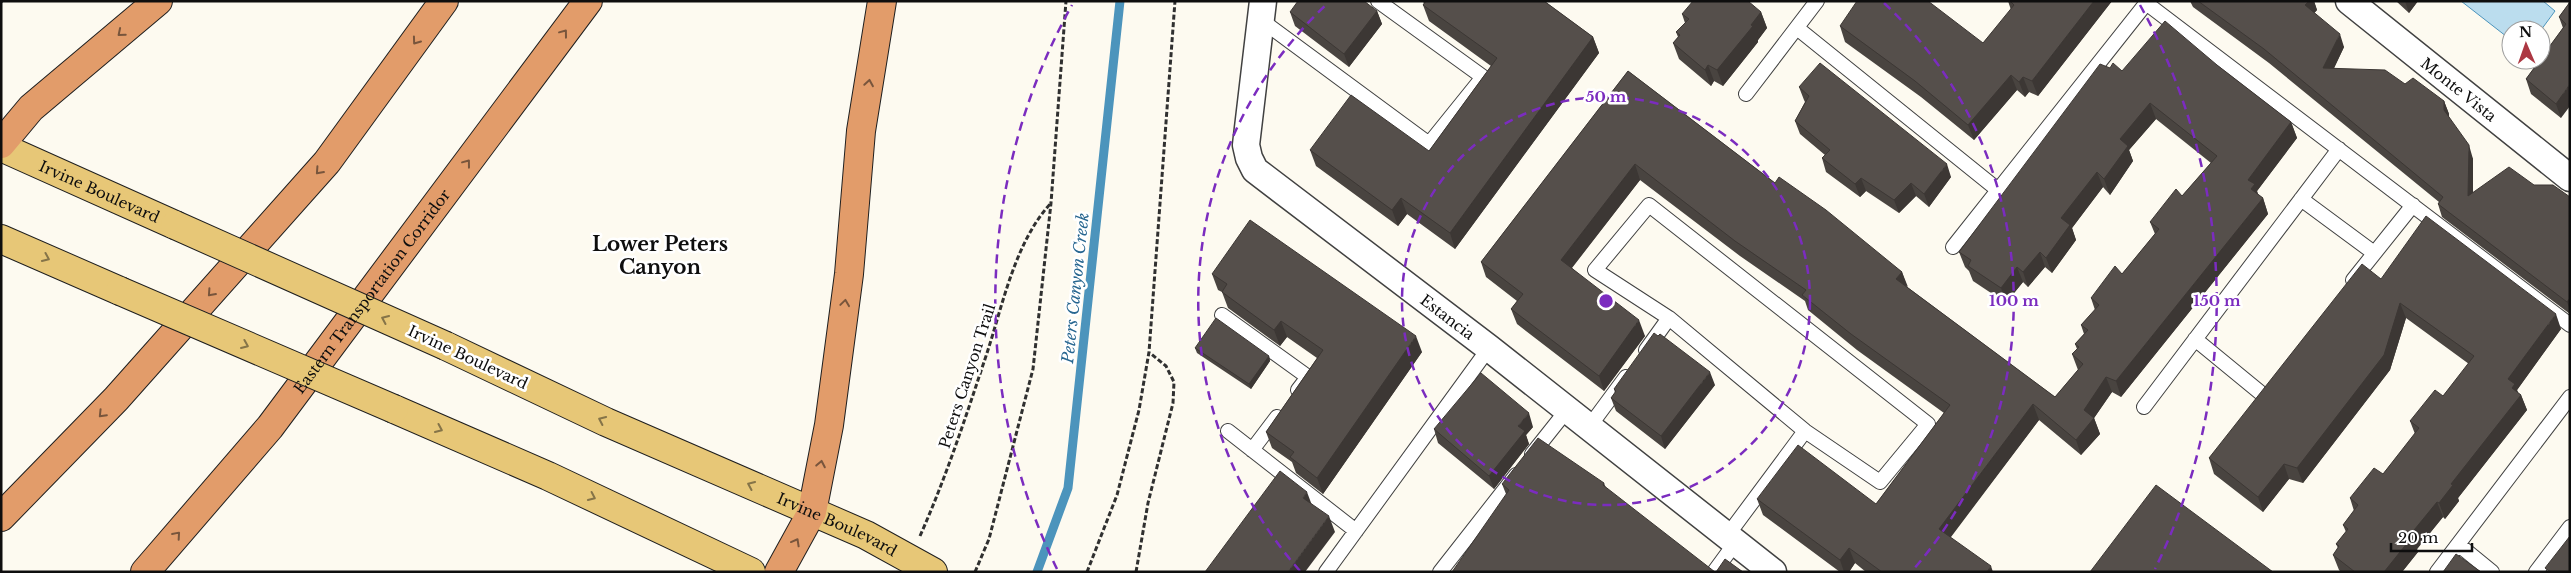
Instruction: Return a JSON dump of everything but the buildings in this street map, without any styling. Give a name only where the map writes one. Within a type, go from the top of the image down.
[{"type":"highway","points":[[1,145],[31,108],[158,1]]},
{"type":"highway","points":[[1,518],[116,399],[327,162],[444,1]]},
{"type":"highway","name":"Eastern Transportation Corridor","points":[[145,572],[270,427],[588,1]]},
{"type":"highway","points":[[779,572],[812,512],[828,426],[849,274],[861,131],[882,1]]},
{"type":"main road","name":"Irvine Boulevard","points":[[1,145],[446,346],[606,422],[866,534],[923,566]]},
{"type":"main road","points":[[1,239],[548,476],[751,572]]},
{"type":"street","name":"Monte Vista","points":[[2349,1],[2570,178]]},
{"type":"street","name":"Estancia","points":[[1262,11],[1246,145],[1248,158],[1255,170],[1489,348],[1773,572]]},
{"type":"lane","points":[[1262,11],[1429,144],[1483,76],[1378,1]]},
{"type":"lane","points":[[1746,94],[1817,1]]},
{"type":"lane","points":[[1954,247],[2147,2],[2570,325]]},
{"type":"lane","points":[[1796,28],[1998,190]]},
{"type":"lane","points":[[2144,407],[2339,149]]},
{"type":"lane","points":[[2301,199],[2374,253]]},
{"type":"lane","points":[[1648,205],[1928,424],[1880,482],[1805,431],[1670,318],[1595,270],[1648,205]]},
{"type":"lane","points":[[2345,290],[2413,205]]},
{"type":"lane","points":[[1222,315],[1308,377],[1252,450]]},
{"type":"lane","points":[[1589,427],[1670,318]]},
{"type":"lane","points":[[2195,339],[2259,398],[2274,380]]},
{"type":"lane","points":[[1326,572],[1489,348]]},
{"type":"lane","points":[[2438,572],[2570,397]]},
{"type":"lane","points":[[1440,572],[1567,410]]},
{"type":"lane","points":[[1228,431],[1356,531]]},
{"type":"lane","points":[[1714,572],[1731,539],[1805,431]]},
{"type":"lane","points":[[2536,572],[2570,527]]},
{"type":"lane","points":[[2459,545],[2492,572]]},
{"type":"path","points":[[975,572],[989,539],[1032,369],[1051,203],[1066,1]]},
{"type":"path","points":[[1087,572],[1117,495],[1139,410],[1150,352],[1175,1]]},
{"type":"path","name":"Peters Canyon Trail","points":[[923,566],[943,484],[1020,255],[1040,215],[1051,203]]},
{"type":"path","points":[[1136,572],[1148,502],[1173,403],[1174,382],[1166,366],[1150,352]]},
{"type":"water","points":[[2461,1],[2543,1],[2555,11],[2548,20],[2501,20],[2501,32]]},
{"type":"waterway","name":"Peters Canyon Creek","points":[[1037,572],[1068,488],[1120,1]]},
{"type":"district","name":"Lower Peters Canyon","points":[[660,256]]}]
